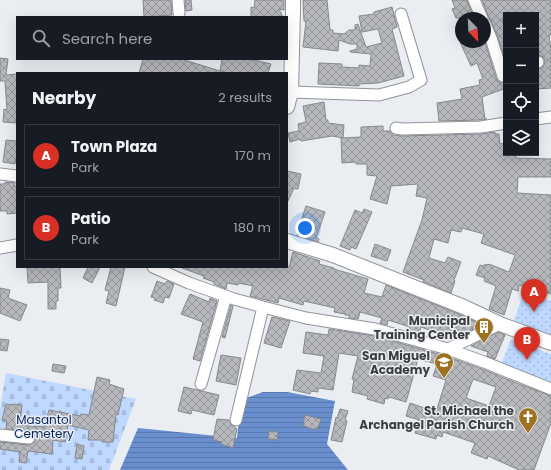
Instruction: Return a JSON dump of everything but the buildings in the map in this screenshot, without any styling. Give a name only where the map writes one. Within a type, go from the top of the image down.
[{"type":"main road","points":[[288,103],[291,92],[294,10],[293,0]]},
{"type":"main road","points":[[288,241],[333,255],[464,307],[500,324],[551,343]]},
{"type":"street","points":[[178,0],[179,13]]},
{"type":"street","points":[[474,0],[479,12]]},
{"type":"street","points":[[291,92],[379,95],[409,87],[421,80],[401,14]]},
{"type":"street","points":[[491,38],[503,70]]},
{"type":"street","points":[[539,119],[551,117]]},
{"type":"street","points":[[396,128],[481,127],[503,123]]},
{"type":"street","points":[[0,174],[16,176]]},
{"type":"street","points":[[0,248],[16,245]]},
{"type":"street","points":[[155,268],[189,283],[263,307],[306,318],[374,329],[448,349],[551,389]]},
{"type":"street","points":[[201,384],[226,296]]},
{"type":"street","points":[[236,420],[263,307]]},
{"type":"street","points":[[448,349],[500,324]]},
{"type":"street","points":[[0,435],[29,438]]},
{"type":"green space","points":[[524,292],[551,301],[551,336],[513,323]]},
{"type":"green space","points":[[511,339],[551,354],[550,382],[546,380],[544,383],[500,367]]},
{"type":"green space","name":"Masantol Cemetery","points":[[6,373],[136,399],[109,470],[0,470],[0,409]]},
{"type":"water","points":[[263,392],[287,392],[335,401],[327,444],[348,470],[120,470],[138,428],[237,438],[241,400]]},
{"type":"place","name":"Town Plaza","points":[[534,312]]},
{"type":"place","name":"Municipal Training Center","points":[[484,344]]},
{"type":"place","name":"Patio","points":[[527,360]]},
{"type":"place","name":"San Miguel Academy","points":[[444,379]]},
{"type":"place","name":"St. Michael the Archangel Parish Church","points":[[528,434]]}]
